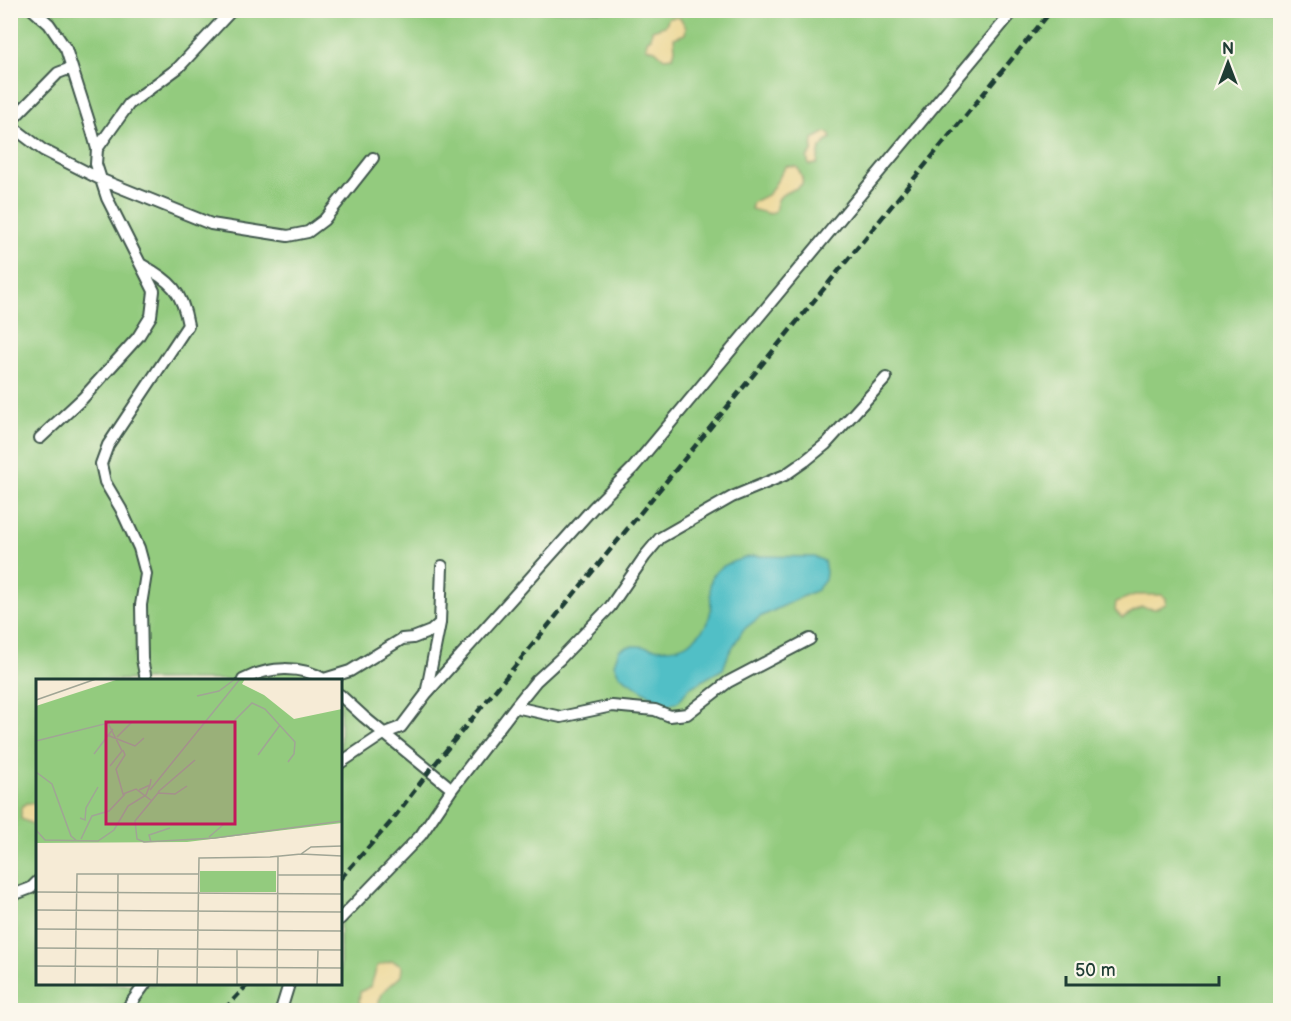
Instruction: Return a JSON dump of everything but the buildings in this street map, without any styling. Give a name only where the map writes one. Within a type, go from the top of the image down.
[{"type":"lane","points":[[33,10],[49,24],[66,49],[97,149],[96,164],[107,198],[154,291],[151,316],[138,337],[83,398],[40,438]]},
{"type":"lane","points":[[97,149],[129,104],[178,68],[232,10]]},
{"type":"lane","points":[[342,762],[385,733],[400,727],[426,694],[593,508],[633,468],[1014,10]]},
{"type":"lane","points":[[71,68],[58,74],[10,124],[43,150],[102,180],[211,224],[288,236],[308,232],[324,220],[373,158]]},
{"type":"lane","points":[[142,264],[164,277],[179,294],[188,325],[108,445],[101,464],[105,482],[140,548],[146,574],[141,605],[142,659],[146,679]]},
{"type":"lane","points":[[342,917],[421,836],[452,789],[515,707],[536,681],[610,607],[660,538],[732,497],[785,475],[805,461],[826,444],[886,378]]},
{"type":"lane","points":[[426,694],[440,623],[442,566]]},
{"type":"lane","points":[[328,679],[350,671],[402,639],[413,638],[431,631],[440,623]]},
{"type":"lane","points":[[515,707],[561,717],[612,706],[655,710],[670,716],[687,714],[728,682],[810,639]]},
{"type":"lane","points":[[248,679],[272,669],[297,670],[322,679]]},
{"type":"lane","points":[[342,697],[452,789]]},
{"type":"lane","points":[[10,896],[31,888],[36,883]]},
{"type":"lane","points":[[126,1011],[144,985]]},
{"type":"lane","points":[[281,1011],[289,985]]},
{"type":"green space","points":[[11,11],[1280,11],[1280,1010],[11,1010]]},
{"type":"sand","points":[[669,18],[681,19],[686,28],[685,34],[674,38],[673,57],[664,58],[655,50],[646,48],[652,30],[665,26]]},
{"type":"sand","points":[[826,132],[831,138],[820,148],[817,164],[809,165],[807,158],[812,152],[813,139]]},
{"type":"sand","points":[[786,166],[797,167],[801,175],[801,185],[784,193],[777,202],[775,211],[770,214],[751,209],[753,202],[769,194]]},
{"type":"sand","points":[[1134,595],[1162,595],[1166,598],[1166,604],[1155,609],[1141,607],[1122,618],[1115,610],[1116,602]]},
{"type":"sand","points":[[26,803],[36,804],[36,826],[21,819],[21,808]]},
{"type":"sand","points":[[392,961],[400,964],[401,976],[383,992],[377,1006],[365,1010],[359,1002],[360,992],[371,986],[377,966]]},
{"type":"water","points":[[753,556],[815,557],[824,561],[825,580],[817,590],[760,617],[743,630],[729,653],[723,669],[689,688],[679,701],[666,706],[619,675],[614,664],[619,650],[637,646],[676,648],[687,644],[697,636],[707,623],[711,611],[711,580],[717,571],[730,563]]},
{"type":"railway","points":[[342,877],[390,823],[430,770],[1052,10]]},
{"type":"railway","points":[[224,1010],[247,985]]}]
